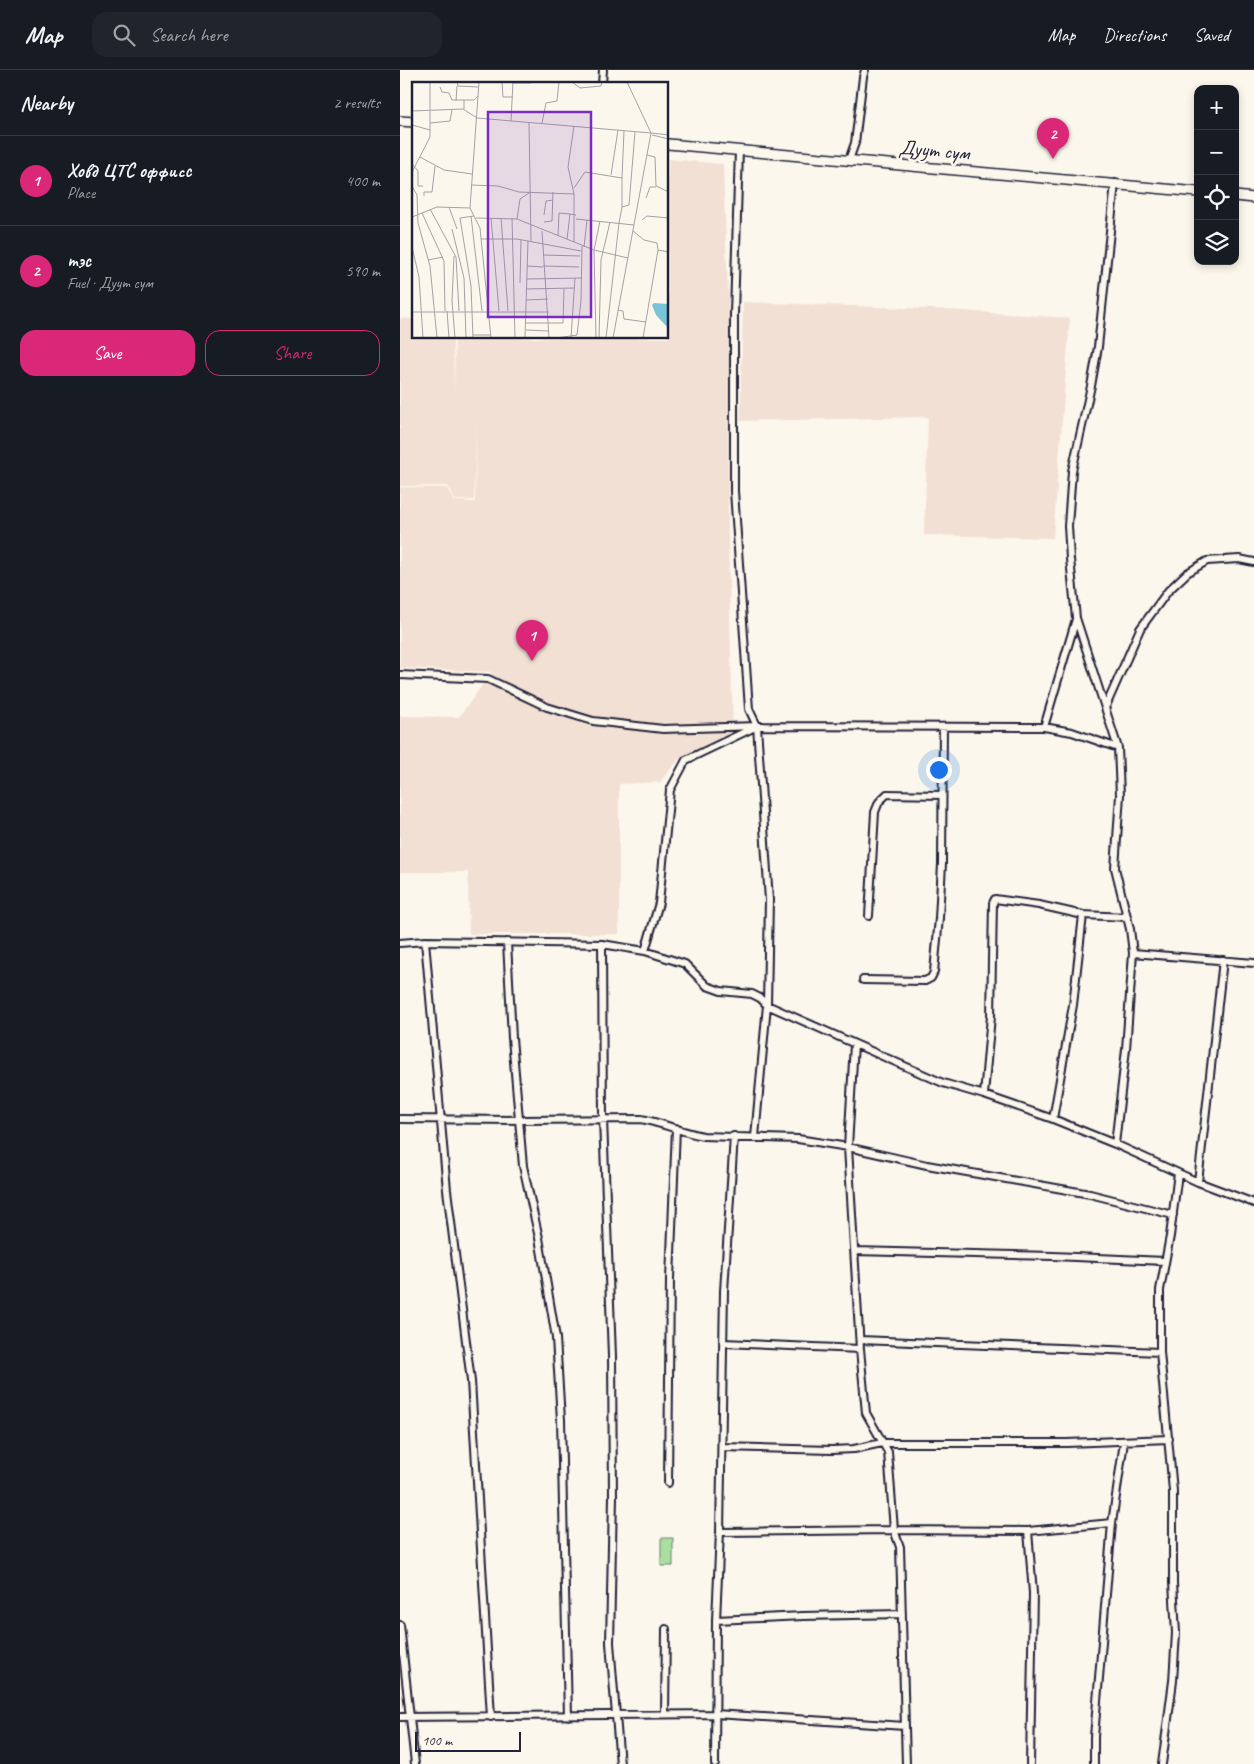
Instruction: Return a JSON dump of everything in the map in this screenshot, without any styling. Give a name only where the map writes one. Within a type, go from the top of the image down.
[{"type":"main road","name":"Дуут сум","points":[[669,144],[1194,192]]},
{"type":"main road","points":[[1239,196],[1254,198]]},
{"type":"street","points":[[849,160],[855,143],[865,70]]},
{"type":"street","points":[[739,150],[734,314],[734,491],[749,709],[758,726],[769,900],[767,1005],[755,1137]]},
{"type":"street","points":[[1115,183],[1098,347],[1074,458],[1068,503],[1070,560],[1076,618],[1118,748],[1120,795],[1115,868],[1130,928],[1132,953],[1126,1049],[1115,1144]]},
{"type":"street","points":[[1106,706],[1140,628],[1168,591],[1187,573],[1207,561],[1240,559],[1254,562]]},
{"type":"street","points":[[1044,728],[1076,618]]},
{"type":"street","points":[[400,675],[488,679],[547,707],[592,720],[663,729],[758,726],[1044,728],[1072,732],[1118,748]]},
{"type":"street","points":[[645,951],[659,903],[670,790],[686,760],[758,726]]},
{"type":"street","points":[[863,980],[925,981],[931,978],[934,972],[942,873],[943,728]]},
{"type":"street","points":[[869,916],[872,835],[875,812],[879,802],[887,794],[942,795]]},
{"type":"street","points":[[984,1095],[991,1016],[993,903],[995,899],[1039,905],[1082,915],[1127,917]]},
{"type":"street","points":[[1053,1119],[1074,1005],[1082,915]]},
{"type":"street","points":[[425,941],[440,1119],[454,1253],[471,1382],[491,1717]]},
{"type":"street","points":[[400,943],[425,941],[602,944],[669,957],[685,964],[707,986],[720,991],[752,994],[760,998],[767,1005],[943,1083],[1053,1119],[1115,1144],[1198,1182],[1254,1203]]},
{"type":"street","points":[[507,942],[512,1038],[523,1166],[539,1238],[556,1338],[561,1420],[568,1716]]},
{"type":"street","points":[[602,944],[604,1120],[612,1375],[613,1497],[610,1643],[620,1764]]},
{"type":"street","points":[[1132,953],[1254,963]]},
{"type":"street","points":[[1198,1182],[1223,960]]},
{"type":"street","points":[[854,1044],[848,1147],[860,1349],[866,1413],[888,1452],[894,1530],[900,1547],[906,1764]]},
{"type":"street","points":[[400,1119],[641,1119],[703,1136],[798,1139],[848,1147],[927,1165],[1090,1194],[1173,1215]]},
{"type":"street","points":[[668,1483],[670,1280],[676,1128]]},
{"type":"street","points":[[715,1764],[716,1620],[720,1532],[724,1291],[734,1136]]},
{"type":"street","points":[[1162,1764],[1173,1682],[1176,1633],[1173,1583],[1173,1491],[1160,1352],[1160,1290],[1178,1173]]},
{"type":"street","points":[[855,1251],[1165,1261]]},
{"type":"street","points":[[860,1340],[1160,1352]]},
{"type":"street","points":[[724,1343],[860,1349]]},
{"type":"street","points":[[722,1447],[832,1450],[854,1449],[882,1442],[1124,1442],[1169,1439]]},
{"type":"street","points":[[1094,1764],[1094,1737],[1112,1523],[1124,1442]]},
{"type":"street","points":[[720,1532],[1028,1531],[1112,1523]]},
{"type":"street","points":[[1028,1531],[1033,1593],[1030,1764]]},
{"type":"street","points":[[716,1620],[902,1614]]},
{"type":"street","points":[[400,1625],[415,1764]]},
{"type":"street","points":[[665,1714],[666,1629]]},
{"type":"street","points":[[400,1717],[715,1714],[905,1726]]},
{"type":"shaded area","points":[[669,159],[723,164],[729,321],[728,536],[733,736],[681,757],[660,782],[619,784],[619,934],[469,934],[468,872],[400,872],[400,716],[459,717],[492,672],[400,668],[400,487],[447,488],[454,501],[475,502],[476,422],[474,500],[455,500],[448,486],[400,486],[400,318],[412,319],[412,339],[453,339],[454,393],[455,339],[669,339]]},
{"type":"shaded area","points":[[743,302],[932,309],[1070,318],[1053,538],[924,535],[928,417],[740,421]]},
{"type":"green space","points":[[661,1538],[673,1538],[673,1566],[661,1566]]},
{"type":"place","name":"тэс","points":[[1053,159]]},
{"type":"place","name":"Ховд ЦТС оффисс","points":[[532,661]]}]
